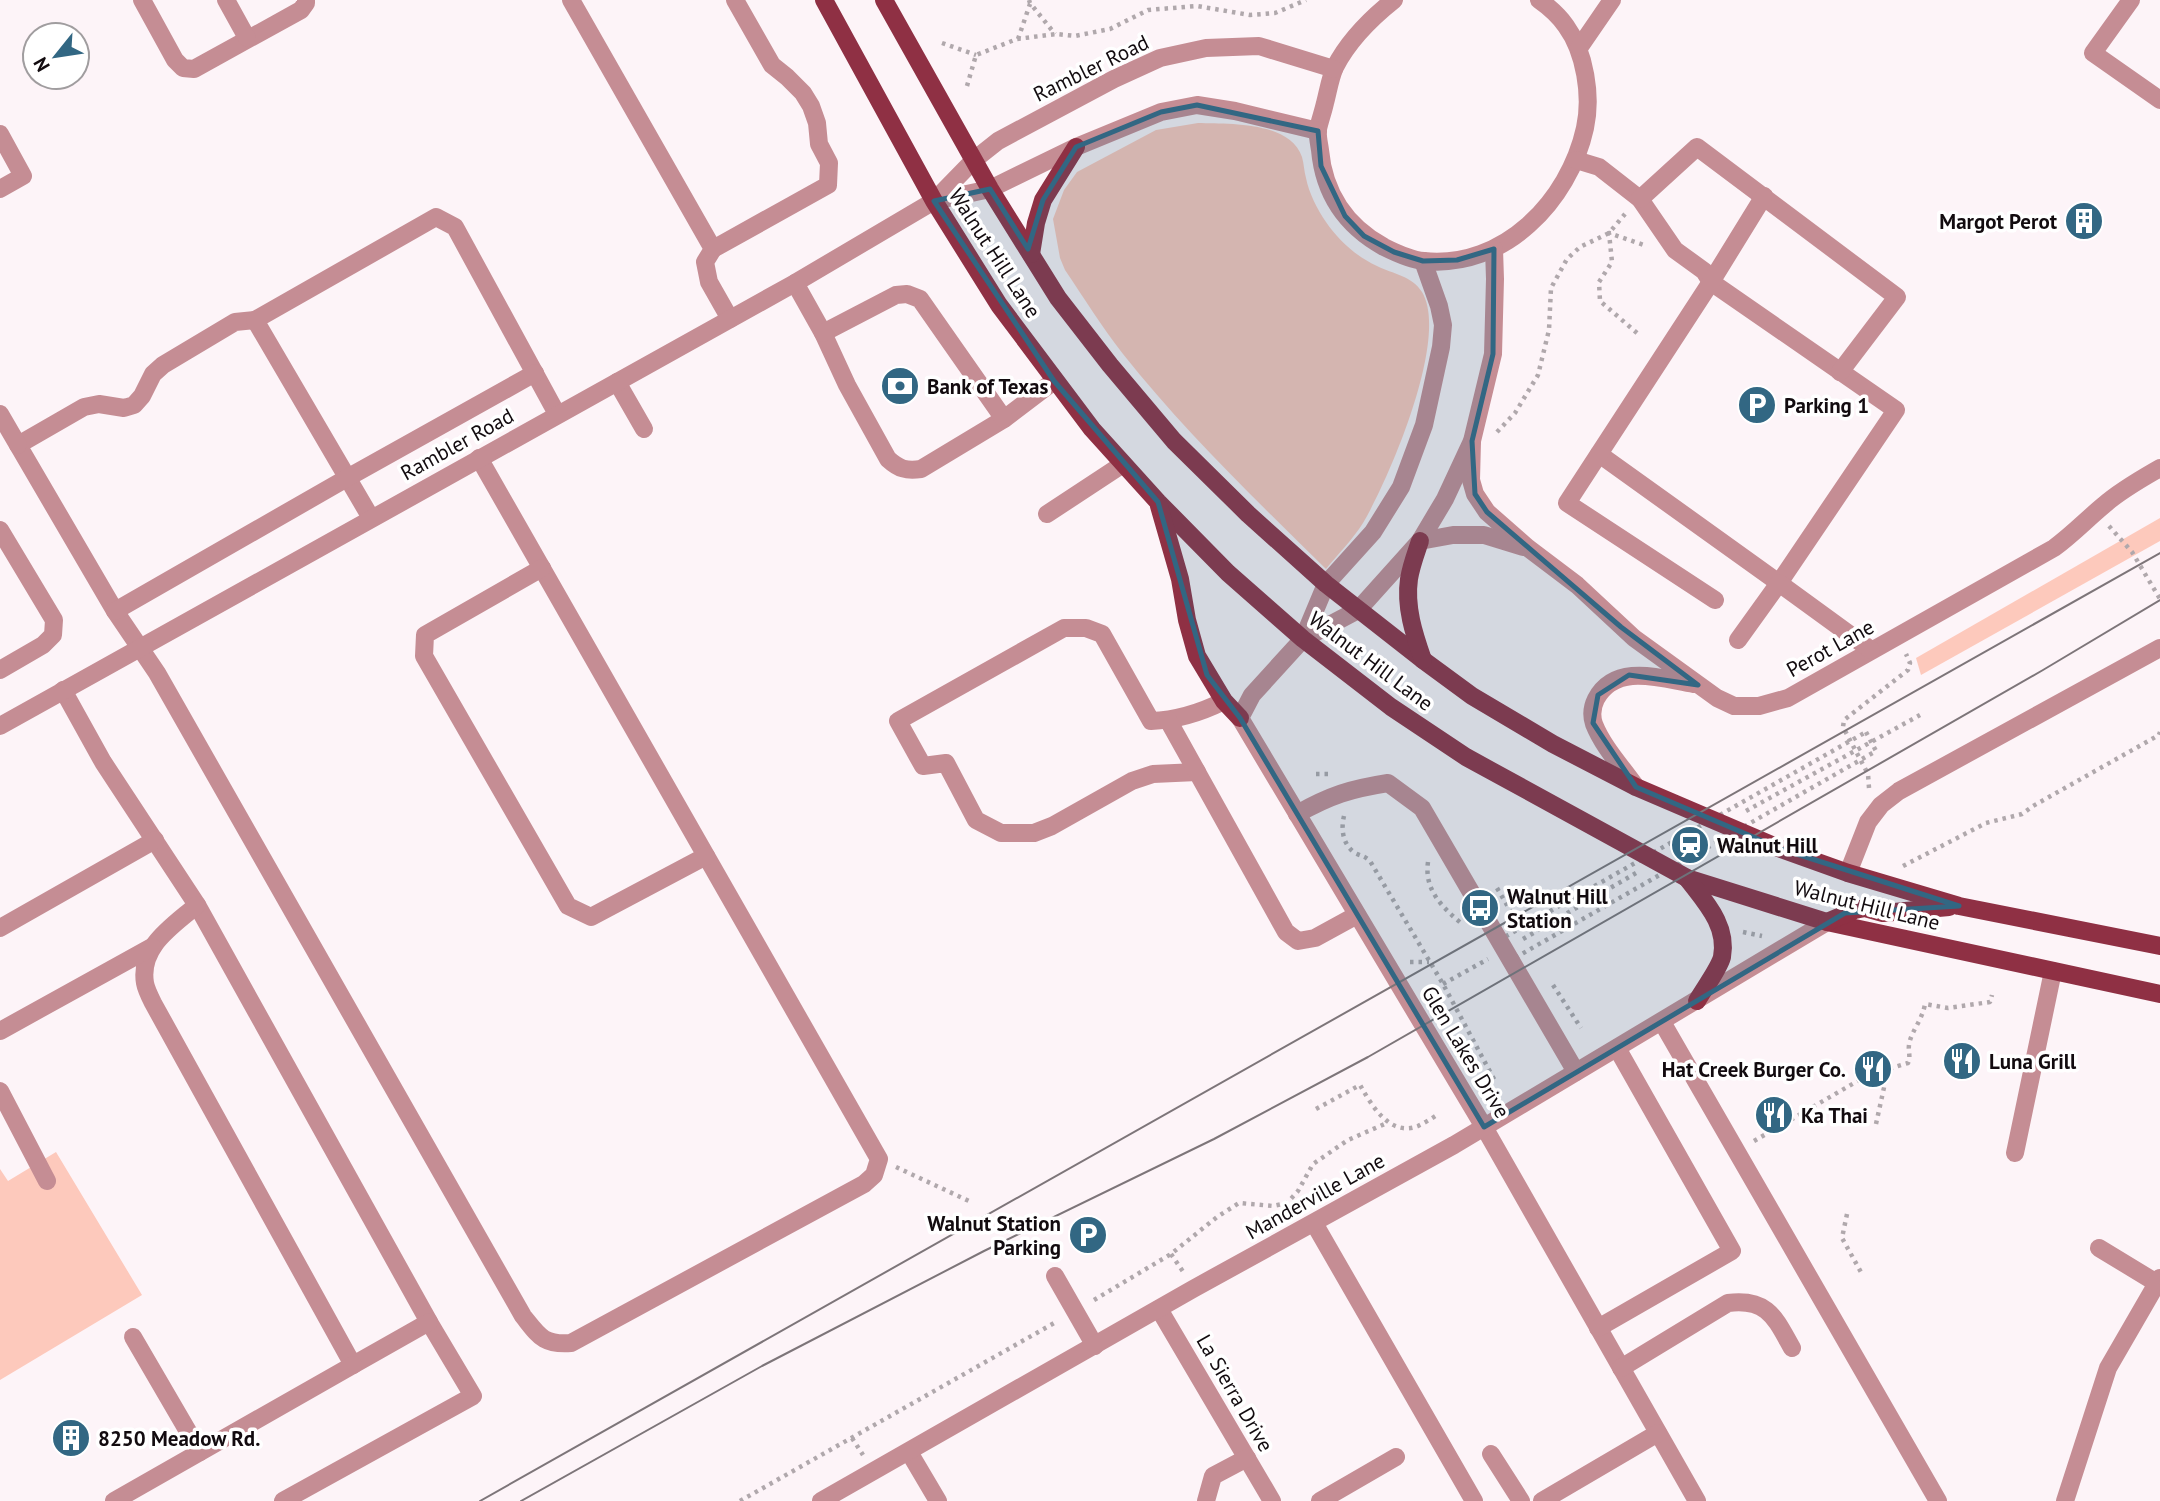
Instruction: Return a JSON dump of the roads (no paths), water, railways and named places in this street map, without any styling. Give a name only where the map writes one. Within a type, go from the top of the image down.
[{"type":"main road","name":"Walnut Hill Lane","points":[[824,0],[934,201],[999,305],[1092,429],[1158,502],[1228,572],[1303,639],[1391,707],[1466,757],[1687,878],[1827,922],[2160,994]]},
{"type":"main road","name":"Walnut Hill Lane","points":[[884,0],[990,189],[1058,298],[1110,365],[1174,441],[1248,514],[1326,584],[1423,660],[1472,696],[1553,744],[1636,787],[1781,849],[1848,873],[1959,906],[2160,946]]},
{"type":"main road","points":[[1031,254],[1043,200],[1076,147]]},
{"type":"main road","points":[[1158,502],[1180,579],[1197,656],[1224,701],[1240,718]]},
{"type":"main road","points":[[1420,541],[1409,579],[1409,606],[1412,630],[1423,660]]},
{"type":"main road","points":[[1687,878],[1716,917],[1722,932],[1721,959],[1697,1001]]},
{"type":"main road","points":[[1827,922],[1855,909],[1865,908],[1883,913],[1959,906]]},
{"type":"street","points":[[142,0],[175,60],[183,68],[194,69],[300,10],[306,0]]},
{"type":"street","points":[[226,0],[247,38]]},
{"type":"street","points":[[570,0],[713,248]]},
{"type":"street","points":[[730,319],[709,282],[705,262],[713,248],[828,185],[829,163],[819,144],[817,123],[811,106],[803,93],[772,65],[735,0]]},
{"type":"street","points":[[1394,0],[1371,19],[1351,42],[1334,69],[1318,131],[1321,166],[1330,192],[1345,216],[1364,236],[1394,253],[1423,261],[1457,261],[1494,249],[1517,235],[1543,211],[1558,192],[1576,160],[1586,126],[1588,102],[1579,48],[1566,26],[1539,0]]},
{"type":"street","points":[[1579,48],[1612,0]]},
{"type":"street","points":[[2131,0],[2094,53],[2160,100]]},
{"type":"street","name":"Rambler Road","points":[[0,726],[795,283],[934,201],[974,160],[998,141],[1114,79],[1160,58],[1206,48],[1259,46],[1334,69]]},
{"type":"street","name":"Rambler Road","points":[[934,201],[990,189],[1076,147],[1161,112],[1197,105],[1235,111],[1318,131]]},
{"type":"street","points":[[0,134],[23,176],[0,189]]},
{"type":"street","points":[[1640,199],[1697,147],[1898,297],[1840,372]]},
{"type":"street","points":[[1576,160],[1599,167],[1640,199],[1675,250],[1704,271],[1711,282],[1896,410],[1738,640]]},
{"type":"street","points":[[1715,600],[1567,503],[1764,196]]},
{"type":"street","points":[[18,445],[84,407],[99,404],[124,408],[134,405],[142,397],[153,374],[163,365],[235,322],[254,320],[436,217],[454,227],[558,414]]},
{"type":"street","points":[[1303,639],[1359,610],[1420,541],[1445,499],[1472,441],[1493,354],[1494,249]]},
{"type":"street","points":[[1240,718],[1252,695],[1303,639],[1326,584],[1373,532],[1401,487],[1424,425],[1437,370],[1443,325],[1440,306],[1423,261]]},
{"type":"street","points":[[795,283],[876,438],[888,459],[899,468],[910,471],[921,469],[1004,419],[1054,381]]},
{"type":"street","points":[[823,333],[896,295],[907,294],[920,299],[1004,419]]},
{"type":"street","points":[[254,320],[371,518]]},
{"type":"street","points":[[115,611],[535,373]]},
{"type":"street","points":[[617,382],[644,429]]},
{"type":"street","points":[[0,414],[115,611],[157,673],[523,1316],[544,1340],[555,1344],[571,1343],[864,1184],[874,1175],[879,1159],[479,458]]},
{"type":"street","name":"Perot Lane","points":[[1472,441],[1471,480],[1475,494],[1487,512],[1528,548],[1577,585],[1634,638],[1717,698],[1734,706],[1759,706],[1788,698],[2054,548],[2078,531],[2104,505],[2130,485],[2160,468]]},
{"type":"street","points":[[1599,454],[1871,650]]},
{"type":"street","points":[[1047,514],[1124,464]]},
{"type":"street","points":[[0,530],[54,620],[53,635],[43,645],[0,670]]},
{"type":"street","points":[[1420,541],[1453,535],[1484,536],[1528,548]]},
{"type":"street","points":[[542,568],[425,635],[424,656],[430,668],[568,906],[591,917],[706,856]]},
{"type":"street","points":[[1196,772],[1153,774],[1132,781],[1052,826],[1034,833],[1001,832],[976,820],[946,763],[923,766],[898,721],[1065,628],[1086,628],[1102,634],[1151,721],[1197,713],[1224,701]]},
{"type":"street","points":[[1848,873],[1868,822],[1881,805],[1899,791],[2160,648]]},
{"type":"street","points":[[1636,787],[1593,723],[1592,708],[1598,695],[1612,681],[1629,675],[1698,685]]},
{"type":"street","points":[[63,690],[103,762],[197,905],[473,1396],[284,1501]]},
{"type":"street","name":"Glen Lakes Drive","points":[[1240,718],[1484,1127],[1697,1501]]},
{"type":"street","points":[[1168,720],[1286,932],[1298,940],[1315,938],[1357,915]]},
{"type":"street","points":[[1297,814],[1326,798],[1353,788],[1388,783],[1422,808],[1576,1072]]},
{"type":"street","points":[[0,928],[155,840]]},
{"type":"street","points":[[197,905],[154,942],[145,966],[145,983],[153,1003],[353,1366]]},
{"type":"street","name":"Manderville Lane","points":[[821,1501],[852,1494],[909,1452],[1484,1127],[1827,922]]},
{"type":"street","points":[[0,1031],[152,947]]},
{"type":"street","points":[[2015,1153],[2053,971]]},
{"type":"street","points":[[1662,1022],[1938,1501]]},
{"type":"street","points":[[1598,1328],[1732,1251],[1617,1048]]},
{"type":"street","points":[[0,1091],[47,1181]]},
{"type":"street","points":[[1314,1223],[1474,1501]]},
{"type":"street","points":[[2065,1501],[2108,1368],[2159,1282],[2099,1248]]},
{"type":"street","points":[[1055,1276],[1095,1346]]},
{"type":"street","points":[[1621,1368],[1728,1303],[1741,1301],[1759,1305],[1772,1314],[1792,1348]]},
{"type":"street","name":"La Sierra Drive","points":[[1159,1309],[1272,1501]]},
{"type":"street","points":[[114,1501],[429,1322]]},
{"type":"street","points":[[133,1336],[200,1452]]},
{"type":"street","points":[[1542,1501],[1658,1433]]},
{"type":"street","points":[[909,1452],[938,1501]]},
{"type":"street","points":[[1491,1454],[1521,1501]]},
{"type":"street","points":[[1320,1501],[1395,1457]]},
{"type":"street","points":[[1206,1501],[1213,1476],[1247,1458]]},
{"type":"tram line","points":[[480,1501],[2160,553]]},
{"type":"tram line","points":[[521,1501],[762,1366],[984,1251],[1214,1139],[1368,1057],[2043,670],[2160,600]]},
{"type":"place","name":"Margot Perot","points":[[2084,221]]},
{"type":"place","name":"Bank of Texas","points":[[900,386]]},
{"type":"place","name":"Parking 1","points":[[1757,405]]},
{"type":"place","name":"Walnut Hill","points":[[1690,845]]},
{"type":"place","name":"Walnut Hill Station","points":[[1480,908]]},
{"type":"place","name":"Luna Grill","points":[[1962,1061]]},
{"type":"place","name":"Hat Creek Burger Co.","points":[[1873,1069]]},
{"type":"place","name":"Ka Thai","points":[[1774,1115]]},
{"type":"place","name":"Walnut Station Parking","points":[[1088,1235]]},
{"type":"place","name":"8250 Meadow Rd.","points":[[71,1438]]}]
